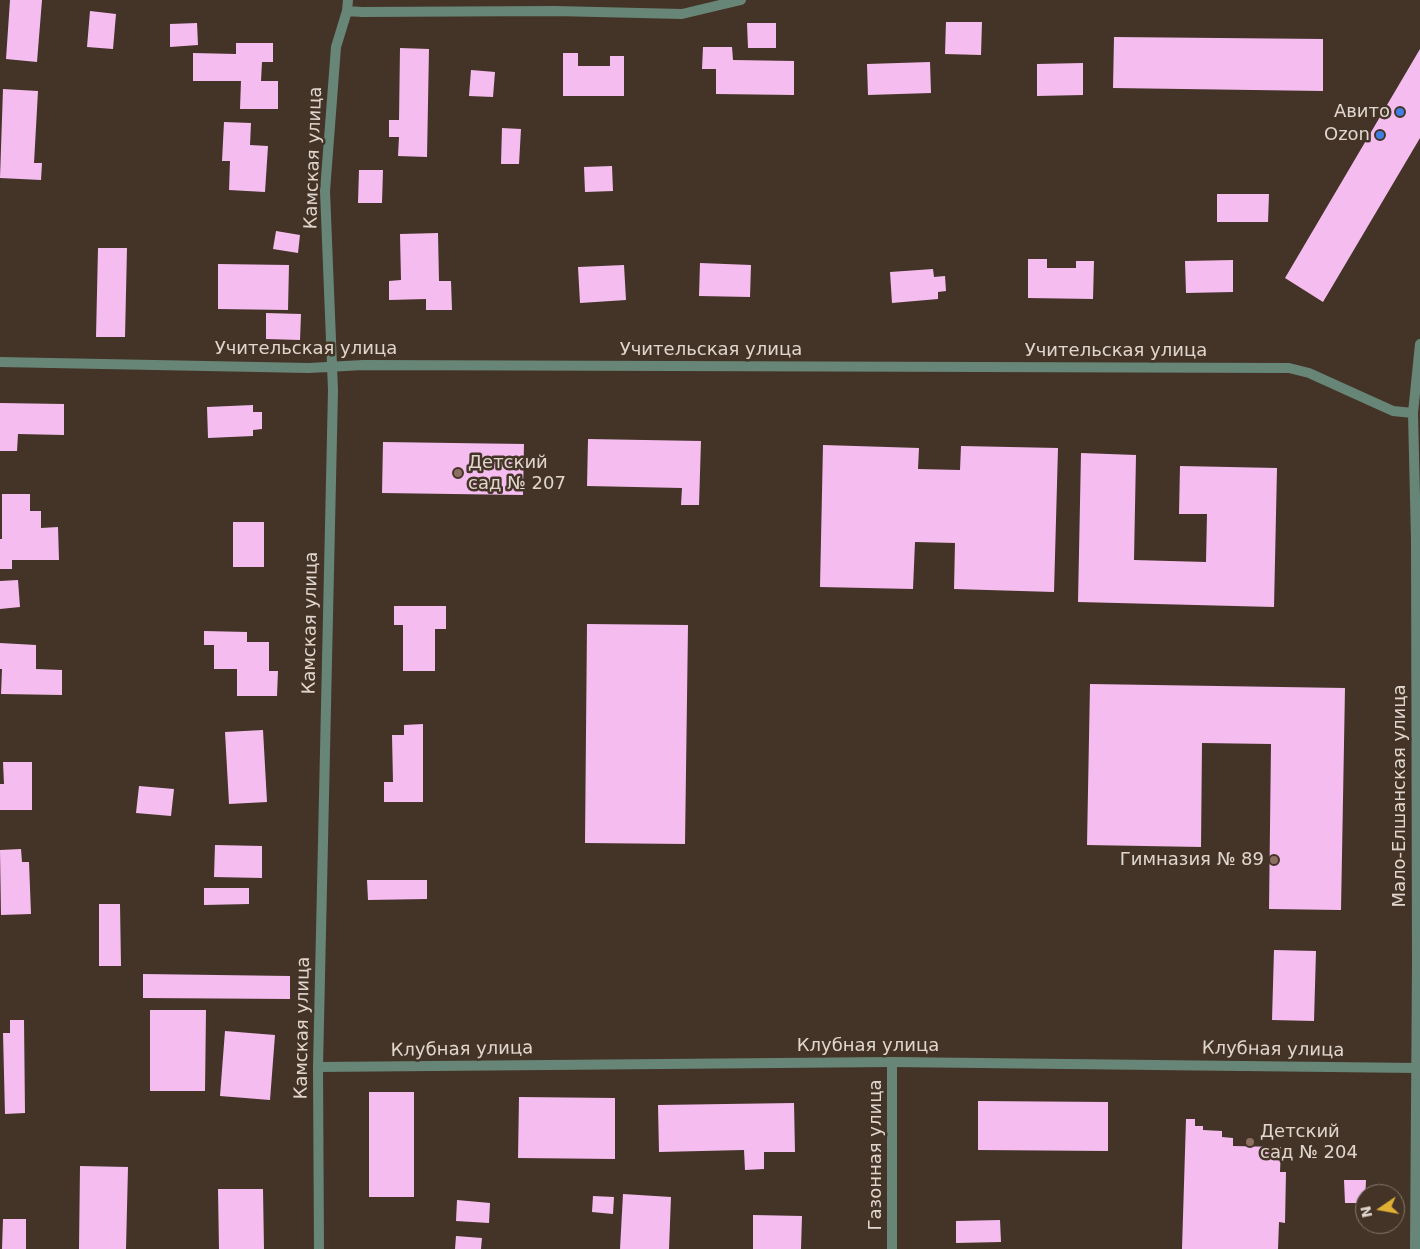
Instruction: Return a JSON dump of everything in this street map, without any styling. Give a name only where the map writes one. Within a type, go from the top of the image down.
[{"type":"street","name":"Камская улица","points":[[319,1249],[318,1067],[333,390],[325,191],[336,47],[347,11],[348,0]]},
{"type":"street","points":[[347,11],[555,11],[682,14],[741,0]]},
{"type":"street","name":"Мало-Елшанская улица","points":[[1415,1249],[1419,964],[1416,540],[1413,413],[1420,344]]},
{"type":"street","name":"Учительская улица","points":[[0,362],[332,368],[363,365],[1289,368],[1309,373],[1393,411],[1413,413]]},
{"type":"street","name":"Клубная улица","points":[[318,1067],[892,1062],[1418,1068]]},
{"type":"street","name":"Газонная улица","points":[[892,1062],[892,1249]]},
{"type":"building","points":[[10,0],[42,0],[37,62],[6,59]]},
{"type":"building","points":[[90,11],[116,14],[113,49],[87,47]]},
{"type":"building","points":[[946,22],[982,22],[981,55],[945,54]]},
{"type":"building","points":[[197,23],[198,45],[170,47],[170,24]]},
{"type":"building","points":[[747,23],[776,23],[776,48],[748,48]]},
{"type":"building","points":[[1114,37],[1323,39],[1323,91],[1113,88]]},
{"type":"building","points":[[236,43],[273,43],[273,62],[262,62],[261,81],[278,81],[278,109],[240,109],[241,81],[193,81],[193,53],[236,54]]},
{"type":"building","points":[[703,47],[732,47],[733,60],[794,61],[794,95],[716,94],[716,69],[702,69]]},
{"type":"building","points":[[400,48],[429,49],[427,157],[398,156],[399,137],[389,137],[389,120],[399,120]]},
{"type":"building","points":[[1420,49],[1420,138],[1323,302],[1285,278]]},
{"type":"building","points":[[563,53],[578,53],[578,66],[610,66],[610,56],[624,56],[624,96],[563,96]]},
{"type":"building","points":[[930,62],[931,93],[868,95],[867,64]]},
{"type":"building","points":[[1083,63],[1083,95],[1037,96],[1037,64]]},
{"type":"building","points":[[471,70],[495,72],[493,97],[469,96]]},
{"type":"building","points":[[3,89],[38,91],[34,163],[42,163],[41,180],[0,178]]},
{"type":"building","points":[[224,122],[251,123],[250,145],[268,146],[265,192],[229,190],[230,161],[222,161]]},
{"type":"building","points":[[502,128],[521,129],[519,164],[501,164]]},
{"type":"building","points":[[612,166],[613,191],[585,192],[584,167]]},
{"type":"building","points":[[359,170],[383,170],[382,203],[358,203]]},
{"type":"building","points":[[1217,194],[1269,194],[1268,222],[1217,222]]},
{"type":"building","points":[[276,231],[300,235],[298,253],[273,249]]},
{"type":"building","points":[[438,233],[439,281],[451,281],[452,310],[426,310],[426,299],[389,300],[389,281],[401,280],[400,234]]},
{"type":"building","points":[[98,248],[127,248],[125,337],[96,337]]},
{"type":"building","points":[[1028,259],[1047,259],[1047,268],[1076,268],[1076,261],[1094,261],[1093,299],[1028,298]]},
{"type":"building","points":[[1233,260],[1233,292],[1186,293],[1185,261]]},
{"type":"building","points":[[700,263],[751,265],[750,297],[699,296]]},
{"type":"building","points":[[218,264],[289,265],[288,310],[218,309]]},
{"type":"building","points":[[624,265],[626,300],[580,303],[578,267]]},
{"type":"building","points":[[933,269],[934,277],[945,276],[946,291],[938,292],[938,299],[892,303],[890,272]]},
{"type":"building","points":[[266,313],[301,314],[300,340],[266,339]]},
{"type":"building","points":[[0,403],[64,404],[64,435],[18,434],[17,451],[0,451]]},
{"type":"building","points":[[253,405],[253,412],[262,412],[262,429],[253,430],[253,436],[208,438],[207,407]]},
{"type":"building","points":[[588,439],[701,441],[699,505],[681,505],[682,488],[587,486]]},
{"type":"building","points":[[383,442],[524,444],[523,495],[382,493]]},
{"type":"building","points":[[823,445],[919,448],[918,469],[960,470],[961,446],[1058,448],[1054,592],[954,589],[955,543],[915,542],[913,589],[820,587]]},
{"type":"building","points":[[1081,453],[1136,455],[1134,560],[1206,562],[1207,514],[1179,514],[1180,466],[1277,468],[1274,607],[1078,602]]},
{"type":"building","points":[[2,494],[30,494],[30,511],[41,511],[41,528],[58,527],[59,560],[12,560],[12,569],[0,569]]},
{"type":"building","points":[[233,522],[264,522],[264,567],[233,567]]},
{"type":"building","points":[[18,580],[20,607],[0,609],[0,581]]},
{"type":"building","points":[[394,606],[446,606],[446,629],[435,629],[435,671],[403,671],[403,625],[394,625]]},
{"type":"building","points":[[587,624],[688,625],[685,844],[585,843]]},
{"type":"building","points":[[204,631],[247,632],[247,642],[269,642],[269,671],[278,671],[277,696],[237,696],[237,669],[214,669],[214,645],[204,645]]},
{"type":"building","points":[[0,643],[36,645],[36,669],[62,670],[62,695],[1,694]]},
{"type":"building","points":[[1090,684],[1345,688],[1341,910],[1269,909],[1271,744],[1202,743],[1201,847],[1087,845]]},
{"type":"building","points":[[423,724],[423,802],[384,802],[384,782],[393,782],[392,735],[404,735],[404,725]]},
{"type":"building","points":[[263,730],[267,802],[229,804],[225,732]]},
{"type":"building","points":[[3,762],[32,762],[32,810],[0,810],[0,784],[4,784]]},
{"type":"building","points":[[139,786],[174,789],[171,816],[136,813]]},
{"type":"building","points":[[215,845],[262,846],[262,878],[214,877]]},
{"type":"building","points":[[21,849],[22,862],[29,862],[31,914],[1,915],[0,850]]},
{"type":"building","points":[[367,880],[427,880],[427,899],[368,900]]},
{"type":"building","points":[[204,888],[249,888],[249,904],[204,905]]},
{"type":"building","points":[[99,904],[120,904],[121,966],[99,966]]},
{"type":"building","points":[[1274,950],[1316,951],[1314,1021],[1272,1020]]},
{"type":"building","points":[[143,974],[290,976],[290,999],[143,998]]},
{"type":"building","points":[[150,1010],[206,1010],[205,1091],[150,1091]]},
{"type":"building","points":[[10,1020],[24,1020],[25,1113],[5,1114],[3,1033],[10,1033]]},
{"type":"building","points":[[225,1031],[275,1035],[270,1100],[220,1096]]},
{"type":"building","points":[[369,1092],[414,1092],[414,1197],[369,1197]]},
{"type":"building","points":[[519,1097],[615,1098],[615,1159],[518,1158]]},
{"type":"building","points":[[978,1101],[1108,1102],[1108,1151],[978,1150]]},
{"type":"building","points":[[794,1103],[795,1152],[764,1152],[764,1169],[745,1170],[744,1150],[659,1152],[658,1105]]},
{"type":"building","points":[[1186,1119],[1195,1119],[1195,1126],[1203,1126],[1203,1130],[1222,1131],[1222,1137],[1233,1138],[1233,1146],[1281,1147],[1280,1172],[1286,1172],[1285,1223],[1279,1222],[1278,1249],[1182,1249]]},
{"type":"building","points":[[80,1166],[128,1167],[126,1249],[79,1249]]},
{"type":"building","points":[[1344,1180],[1366,1180],[1366,1184],[1355,1184],[1355,1203],[1345,1203]]},
{"type":"building","points":[[218,1189],[263,1189],[264,1249],[219,1249]]},
{"type":"building","points":[[623,1194],[671,1197],[669,1249],[620,1249]]},
{"type":"building","points":[[593,1196],[614,1197],[613,1214],[592,1212]]},
{"type":"building","points":[[457,1200],[490,1203],[489,1223],[456,1221]]},
{"type":"building","points":[[753,1215],[802,1216],[801,1249],[753,1249]]},
{"type":"building","points":[[3,1219],[26,1219],[26,1249],[2,1249]]},
{"type":"building","points":[[1000,1220],[1001,1242],[956,1243],[956,1221]]},
{"type":"building","points":[[456,1236],[482,1238],[481,1249],[455,1249]]},
{"type":"place","name":"Авито","points":[[1400,112]]},
{"type":"place","name":"Ozon","points":[[1380,135]]},
{"type":"place","name":"Детский сад № 207","points":[[458,473]]},
{"type":"place","name":"Гимназия № 89","points":[[1274,860]]},
{"type":"place","name":"Детский сад № 204","points":[[1250,1142]]}]
